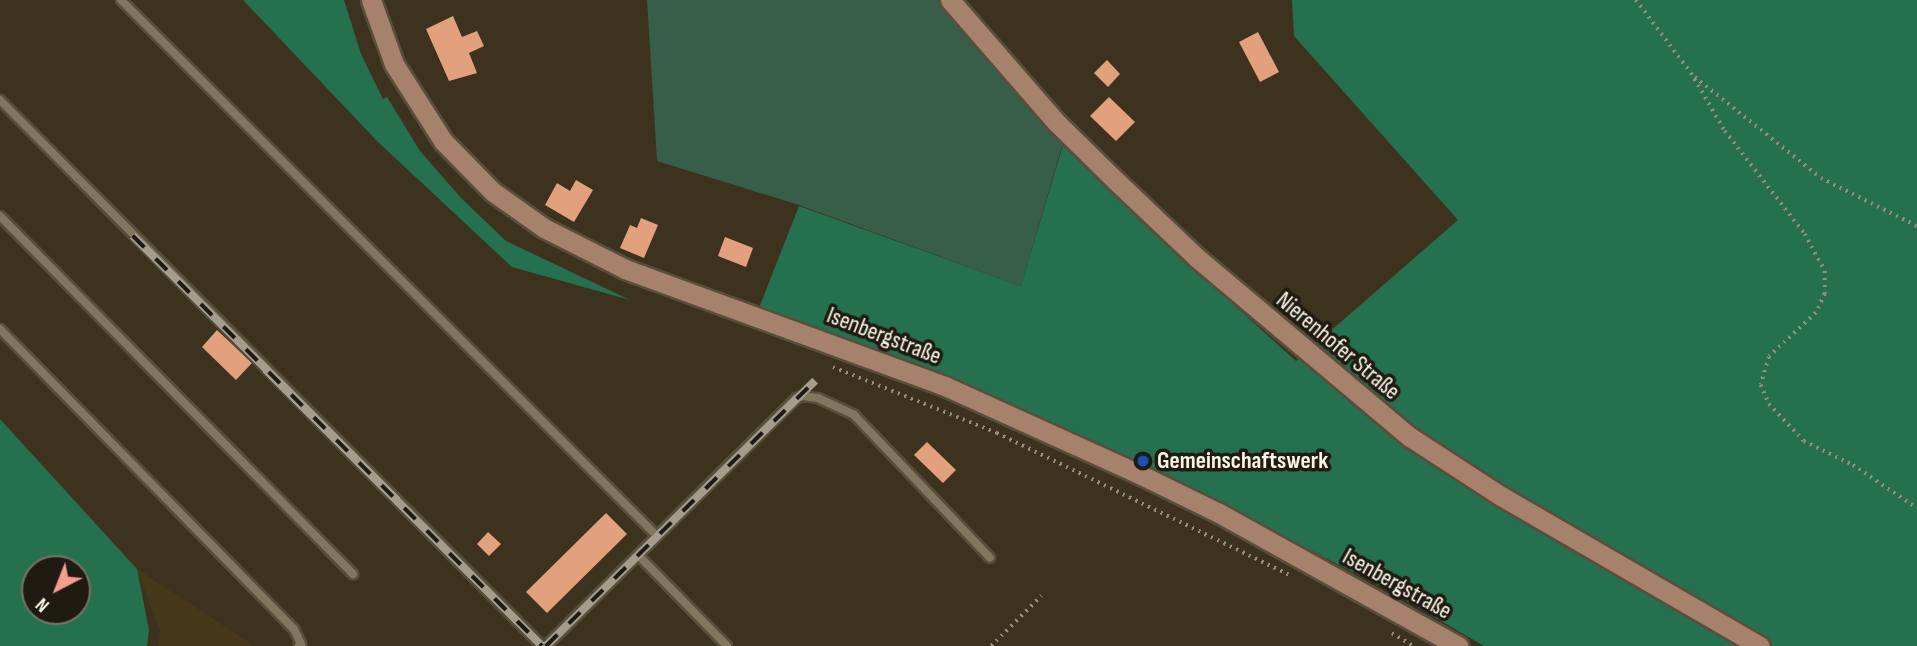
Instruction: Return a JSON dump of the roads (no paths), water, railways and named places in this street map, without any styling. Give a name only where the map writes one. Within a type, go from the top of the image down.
[{"type":"main road","name":"Isenbergstraße","points":[[371,0],[394,64],[443,141],[493,192],[544,228],[625,269],[945,386],[1139,474],[1219,513],[1458,646]]},
{"type":"main road","name":"Nierenhofer Straße","points":[[950,0],[1057,123],[1196,257],[1410,437],[1490,489],[1760,646]]},
{"type":"lane","points":[[121,0],[657,536]]},
{"type":"lane","points":[[0,100],[544,646],[797,398],[810,396],[854,415],[990,558]]},
{"type":"lane","points":[[0,216],[353,574]]},
{"type":"lane","points":[[0,329],[294,629],[299,646]]},
{"type":"lane","points":[[638,555],[727,646]]},
{"type":"railway","points":[[133,236],[542,646]]},
{"type":"railway","points":[[546,646],[815,381]]},
{"type":"place","name":"Gemeinschaftswerk","points":[[1143,461]]}]
